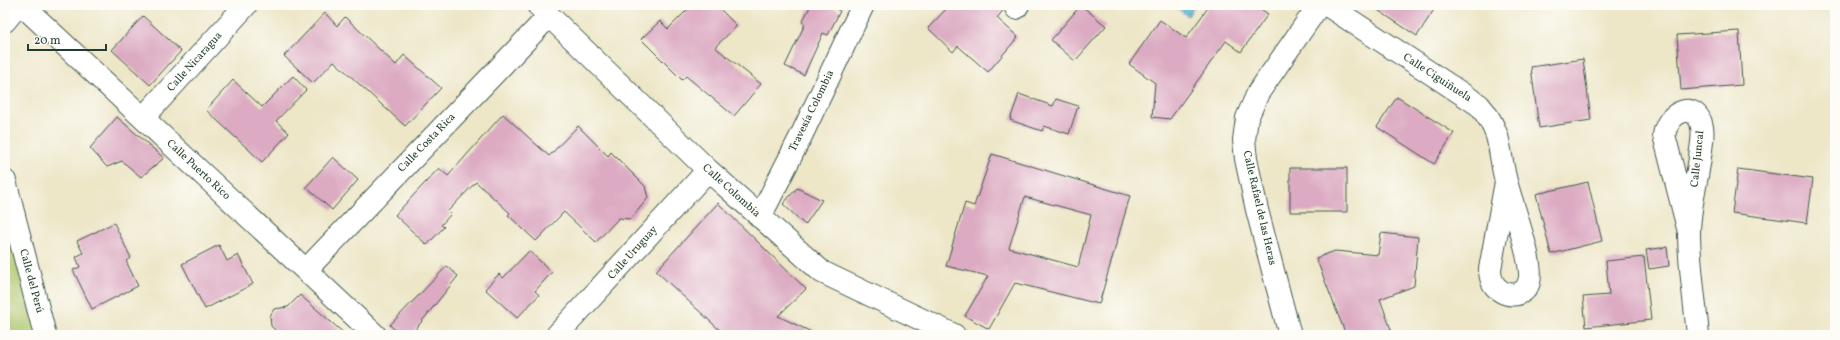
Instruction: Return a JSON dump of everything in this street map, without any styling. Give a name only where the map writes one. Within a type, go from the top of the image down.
[{"type":"street","points":[[5,21],[18,5]]},
{"type":"street","name":"Calle Puerto Rico","points":[[22,5],[375,335]]},
{"type":"street","name":"Calle Nicaragua","points":[[143,118],[246,5]]},
{"type":"street","name":"Travesía Colombia","points":[[760,217],[802,134],[863,5]]},
{"type":"street","name":"Calle Rafael de las Heras","points":[[1290,335],[1258,210],[1246,159],[1244,140],[1247,118],[1258,93],[1319,5]]},
{"type":"street","name":"Calle Ciguiñuela","points":[[1327,5],[1479,105],[1489,117],[1497,136],[1506,182]]},
{"type":"street","name":"Calle Colombia","points":[[543,10],[708,170],[822,272],[954,335]]},
{"type":"street","name":"Calle Costa Rica","points":[[306,270],[543,10]]},
{"type":"street","name":"Calle Uruguay","points":[[557,335],[708,170]]},
{"type":"street","name":"Calle del Perú","points":[[5,181],[45,335]]},
{"type":"street","points":[[1689,232],[1698,335]]},
{"type":"green space","points":[[5,181],[45,335],[5,335]]},
{"type":"water","points":[[1173,5],[1195,5],[1188,16]]},
{"type":"building","points":[[692,5],[716,5],[737,26],[715,47],[761,84],[734,116],[686,76],[682,80],[641,39],[660,21],[668,29]]},
{"type":"building","points":[[811,5],[829,5],[840,11],[828,35],[823,33],[804,75],[785,66],[805,24],[802,22]]},
{"type":"building","points":[[950,5],[1004,5],[1004,9],[997,18],[1018,37],[988,72],[958,46],[953,52],[928,28]]},
{"type":"building","points":[[1081,5],[1106,26],[1075,61],[1051,40]]},
{"type":"building","points":[[1210,5],[1255,5],[1268,14],[1241,52],[1226,41],[1170,119],[1152,117],[1155,83],[1129,64],[1160,20],[1186,38]]},
{"type":"building","points":[[1370,5],[1437,5],[1417,36]]},
{"type":"building","points":[[325,13],[337,26],[345,17],[396,65],[404,55],[441,88],[405,126],[334,61],[313,83],[284,56]]},
{"type":"building","points":[[143,16],[181,51],[150,85],[112,50]]},
{"type":"building","points":[[1739,31],[1742,85],[1681,90],[1677,35]]},
{"type":"building","points":[[1583,59],[1591,120],[1539,128],[1531,67]]},
{"type":"building","points":[[293,76],[306,90],[276,121],[289,133],[262,162],[206,110],[233,80],[262,107]]},
{"type":"building","points":[[1019,94],[1053,106],[1056,99],[1078,106],[1069,134],[1044,126],[1042,131],[1010,120]]},
{"type":"building","points":[[1397,97],[1454,133],[1434,164],[1377,127]]},
{"type":"building","points":[[503,114],[549,156],[578,126],[608,156],[611,152],[645,186],[648,198],[631,219],[619,218],[596,242],[564,212],[536,241],[508,215],[510,213],[476,182],[448,211],[451,214],[441,225],[444,227],[427,245],[395,215],[439,168],[448,176]]},
{"type":"building","points":[[117,117],[164,158],[141,177],[122,161],[107,167],[90,148]]},
{"type":"building","points":[[992,154],[1130,196],[1099,304],[1015,283],[989,329],[965,316],[988,276],[946,266],[965,203],[974,206]],"holes":[[[1025,197],[1091,215],[1078,267],[1009,248]]]},
{"type":"building","points":[[333,157],[358,180],[332,210],[306,187]]},
{"type":"building","points":[[1290,168],[1347,168],[1347,212],[1290,212]]},
{"type":"building","points":[[1738,169],[1813,179],[1807,223],[1732,213]]},
{"type":"building","points":[[1588,182],[1602,241],[1551,254],[1536,194]]},
{"type":"building","points":[[797,188],[822,200],[805,225],[783,204]]},
{"type":"building","points":[[718,203],[806,289],[778,316],[818,335],[725,335],[656,271]]},
{"type":"building","points":[[114,223],[131,258],[126,261],[138,286],[92,309],[73,270],[80,267],[76,257],[83,253],[77,241]]},
{"type":"building","points":[[1381,233],[1418,237],[1414,286],[1380,299],[1393,335],[1346,335],[1316,258],[1335,251],[1378,255]]},
{"type":"building","points":[[219,245],[227,261],[238,255],[253,284],[205,309],[182,264]]},
{"type":"building","points":[[1667,247],[1669,266],[1649,269],[1646,250]]},
{"type":"building","points":[[529,251],[552,272],[535,291],[539,295],[517,318],[485,289],[499,274],[503,278]]},
{"type":"building","points":[[1644,257],[1651,320],[1586,327],[1583,297],[1609,295],[1606,261]]},
{"type":"building","points":[[447,266],[458,276],[411,335],[400,335],[390,325]]},
{"type":"building","points":[[300,295],[346,335],[280,335],[271,326],[270,316],[274,309],[288,307]]}]
